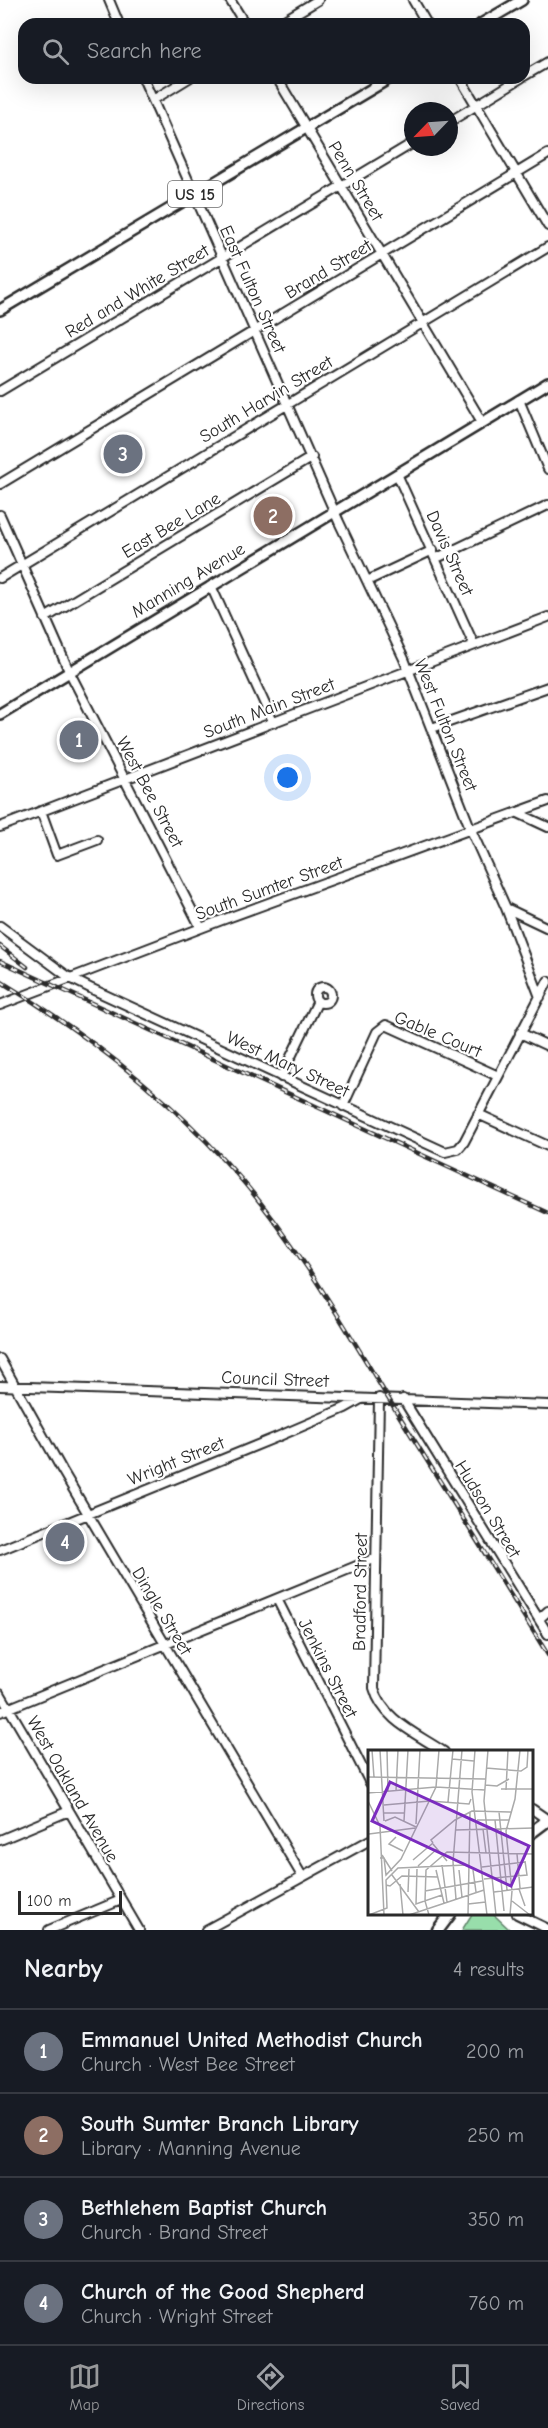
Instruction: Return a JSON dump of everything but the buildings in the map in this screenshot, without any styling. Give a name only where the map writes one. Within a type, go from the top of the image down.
[{"type":"highway","points":[[533,1831],[548,1820]]},
{"type":"highway","points":[[438,1930],[449,1915]]},
{"type":"main road","points":[[491,18],[522,0]]},
{"type":"main road","name":"US 15","points":[[0,310],[380,84]]},
{"type":"main road","name":"Manning Avenue","points":[[0,714],[548,382]]},
{"type":"street","points":[[108,0],[116,18]]},
{"type":"street","points":[[231,0],[242,18]]},
{"type":"street","points":[[288,18],[318,0]]},
{"type":"street","points":[[413,0],[424,18]]},
{"type":"street","points":[[530,73],[548,62]]},
{"type":"street","name":"East Fulton Street","points":[[146,84],[335,512]]},
{"type":"street","points":[[153,100],[179,84]]},
{"type":"street","name":"Penn Street","points":[[281,84],[482,423]]},
{"type":"street","points":[[464,84],[548,226]]},
{"type":"street","points":[[458,116],[511,84]]},
{"type":"street","name":"Red and White Street","points":[[0,391],[404,148]]},
{"type":"street","name":"Brand Street","points":[[0,484],[548,154]]},
{"type":"street","name":"South Harvin Street","points":[[0,578],[548,247]]},
{"type":"street","points":[[519,400],[548,469]]},
{"type":"street","name":"East Bee Lane","points":[[45,618],[312,458]]},
{"type":"street","name":"Davis Street","points":[[398,474],[474,645]]},
{"type":"street","points":[[437,558],[548,505]]},
{"type":"street","name":"West Fulton Street","points":[[335,512],[409,670],[471,830],[506,908],[540,997]]},
{"type":"street","name":"West Bee Street","points":[[0,515],[69,671],[126,778],[201,928]]},
{"type":"street","points":[[367,581],[433,550]]},
{"type":"street","points":[[211,586],[273,722]]},
{"type":"street","name":"South Main Street","points":[[0,827],[548,617]]},
{"type":"street","points":[[432,728],[548,687]]},
{"type":"street","name":"South Sumter Street","points":[[0,1005],[201,928],[548,801]]},
{"type":"street","points":[[41,811],[57,855],[97,840]]},
{"type":"street","points":[[518,813],[548,827]]},
{"type":"street","points":[[506,908],[548,928]]},
{"type":"street","name":"West Mary Street","points":[[0,926],[70,978],[445,1152],[461,1147],[548,981]]},
{"type":"street","points":[[281,1077],[318,1000]]},
{"type":"street","name":"Gable Court","points":[[343,1106],[377,1032],[386,1025],[498,1076]]},
{"type":"street","points":[[520,1033],[548,1046]]},
{"type":"street","points":[[478,1114],[548,1146]]},
{"type":"street","name":"Dingle Street","points":[[0,1359],[13,1387],[87,1514],[302,1876]]},
{"type":"street","name":"Council Street","points":[[0,1386],[548,1405]]},
{"type":"street","name":"Wright Street","points":[[0,1550],[336,1412],[363,1398]]},
{"type":"street","name":"Bradford Street","points":[[379,1398],[373,1661],[377,1697],[387,1714],[441,1750]]},
{"type":"street","name":"Hudson Street","points":[[403,1399],[548,1634]]},
{"type":"street","points":[[0,1712],[376,1558]]},
{"type":"street","name":"Jenkins Street","points":[[276,1599],[368,1781]]},
{"type":"street","points":[[539,1619],[548,1611]]},
{"type":"street","name":"West Oakland Avenue","points":[[0,1693],[140,1930]]},
{"type":"street","points":[[533,1810],[548,1820]]},
{"type":"street","points":[[0,1840],[69,1811]]},
{"type":"street","points":[[206,1930],[368,1841]]},
{"type":"street","points":[[49,1930],[121,1900]]},
{"type":"street","points":[[519,1915],[548,1929]]},
{"type":"green space","points":[[471,1915],[494,1915],[510,1930],[462,1930]]},
{"type":"railway","points":[[0,946],[27,967]]},
{"type":"railway","points":[[0,961],[548,1213]]},
{"type":"railway","points":[[0,981],[61,1020],[148,1087],[201,1136],[249,1188],[291,1244],[330,1303],[548,1655]]},
{"type":"place","name":"Bethlehem Baptist Church","points":[[123,454]]},
{"type":"place","name":"South Sumter Branch Library","points":[[273,516]]},
{"type":"place","name":"Emmanuel United Methodist Church","points":[[79,740]]},
{"type":"place","name":"Church of the Good Shepherd","points":[[65,1542]]}]
